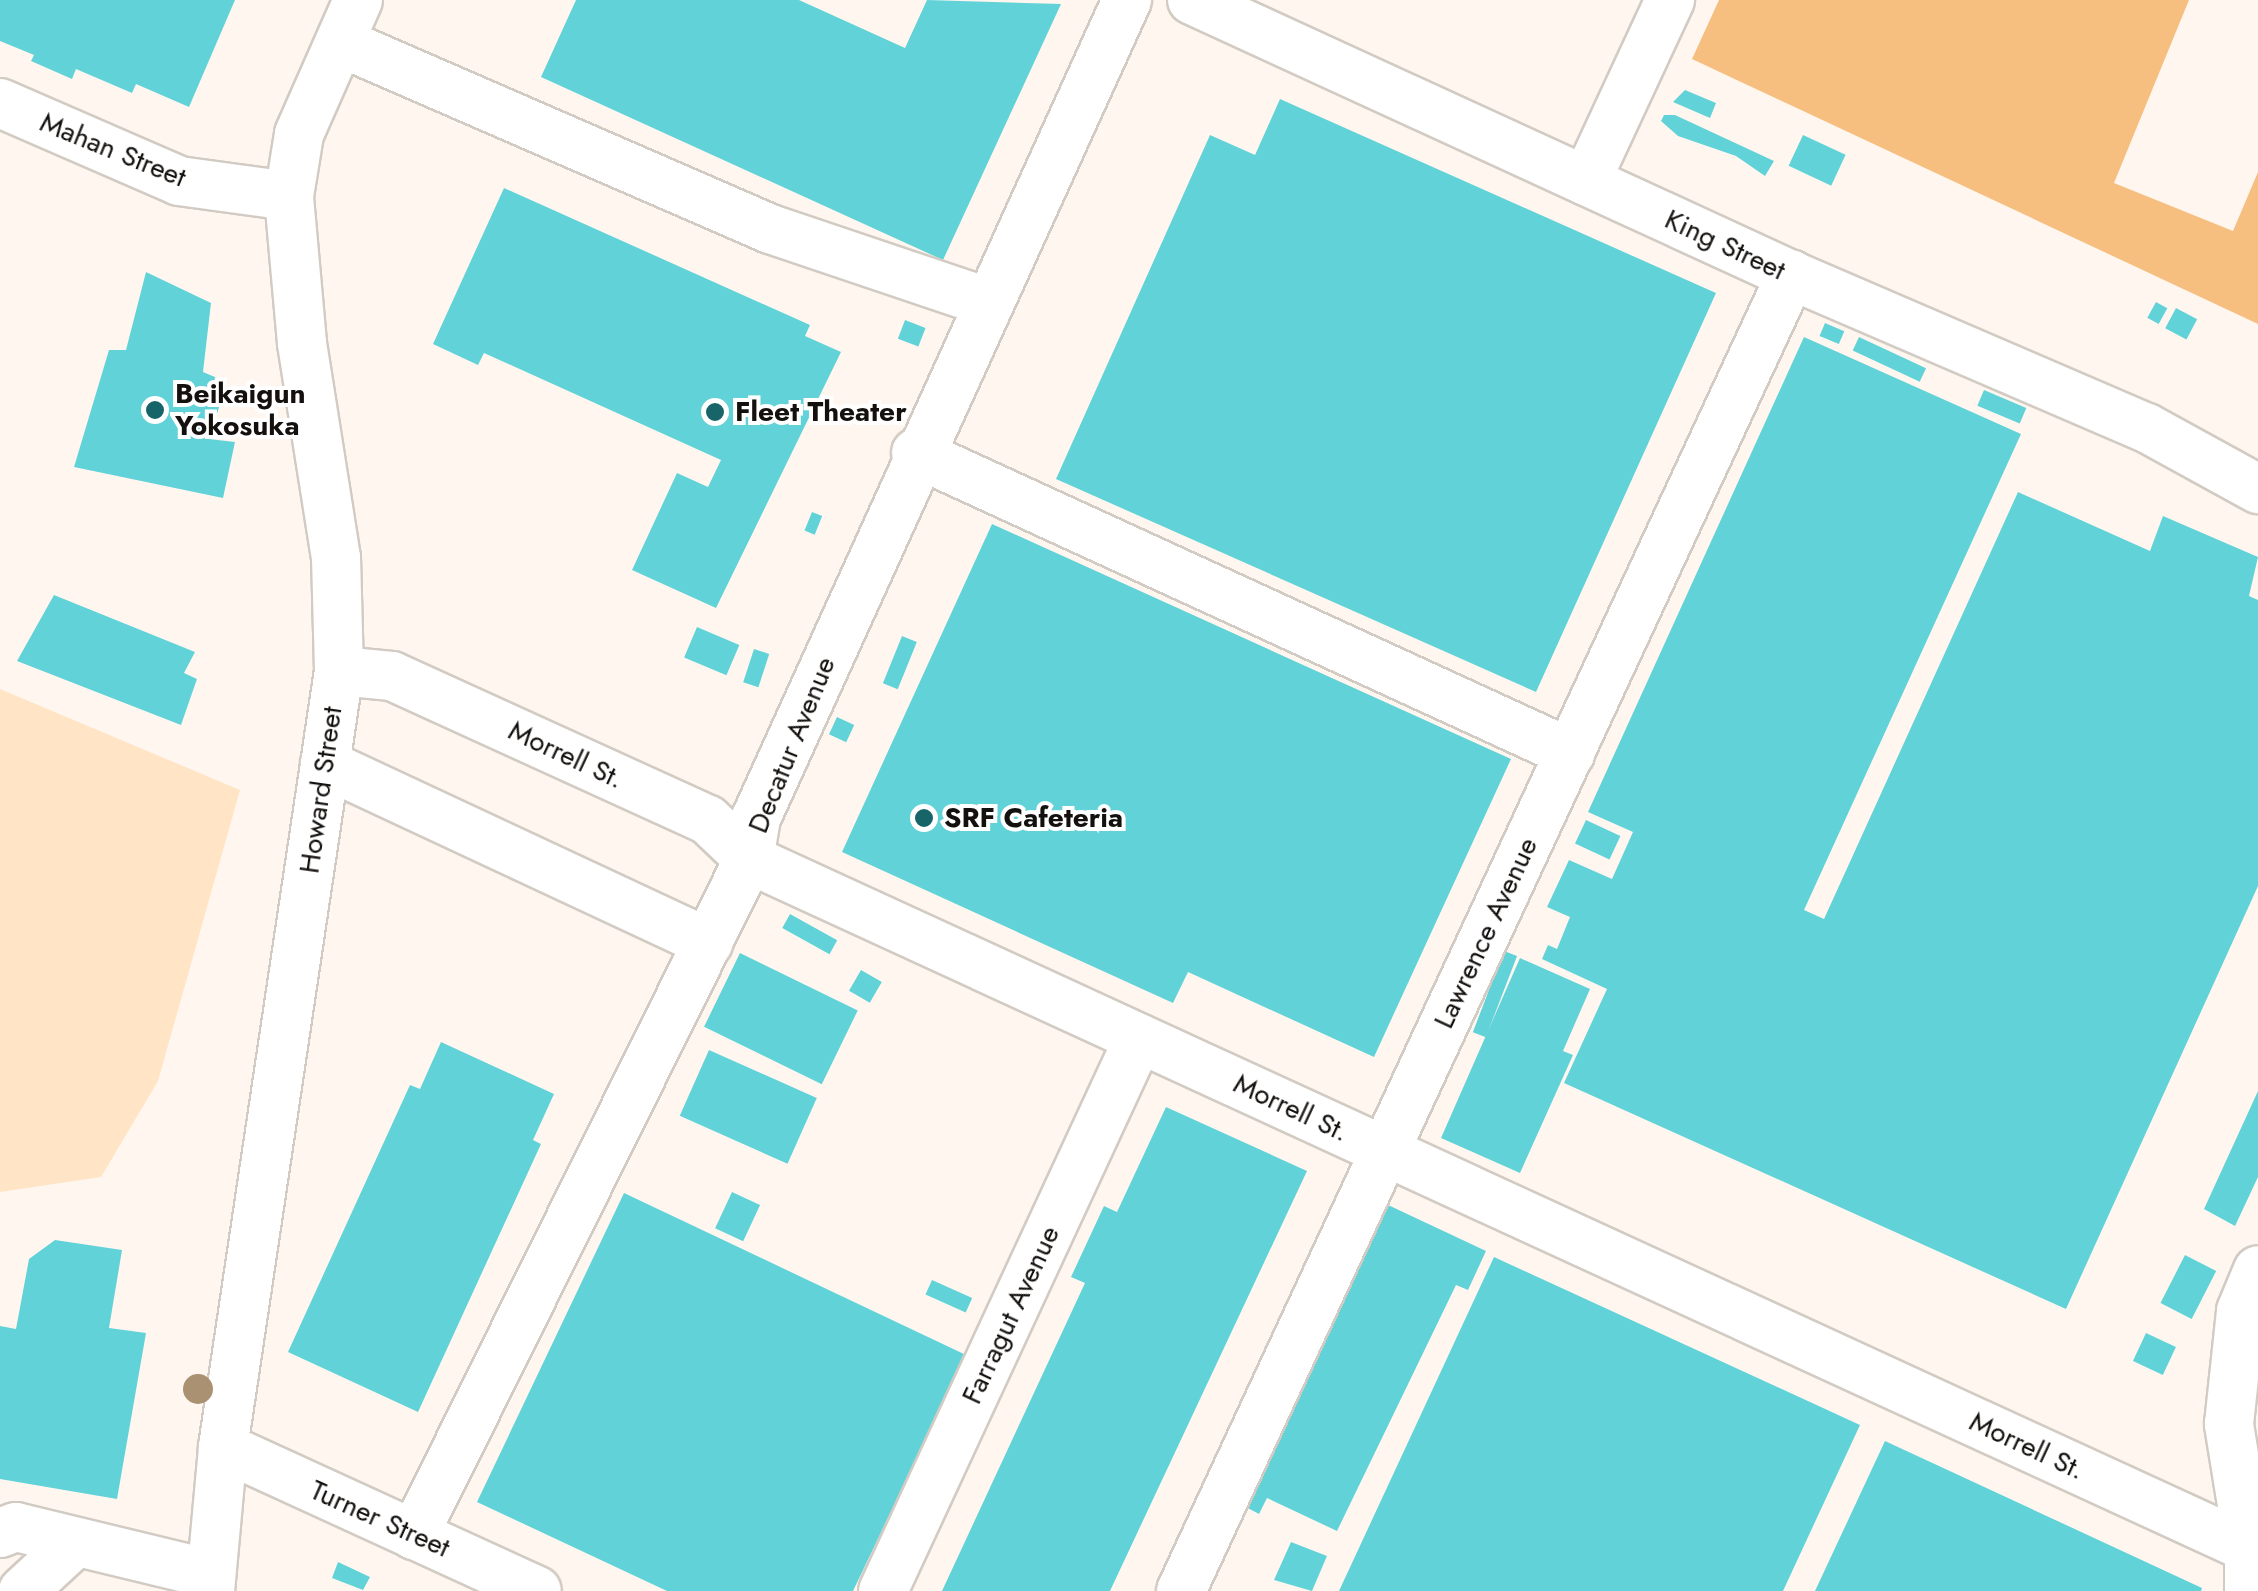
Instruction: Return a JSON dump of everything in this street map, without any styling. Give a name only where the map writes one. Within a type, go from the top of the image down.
[{"type":"street","name":"Decatur Avenue","points":[[414,1535],[749,859],[756,818],[916,452],[1127,0]]},
{"type":"street","name":"King Street","points":[[1192,0],[1791,275],[2146,428],[2258,489]]},
{"type":"street","points":[[1586,181],[1670,0]]},
{"type":"street","points":[[349,21],[770,229],[987,302]]},
{"type":"street","name":"Howard Street","points":[[210,1582],[223,1447],[339,672],[336,558],[302,344],[289,196],[299,134],[349,21]]},
{"type":"street","name":"Mahan Street","points":[[0,103],[179,182],[289,196]]},
{"type":"street","name":"Lawrence Avenue","points":[[1181,1591],[1791,275]]},
{"type":"street","points":[[916,452],[1570,752]]},
{"type":"street","name":"Morrell St.","points":[[339,672],[392,676],[708,820],[749,859],[1385,1151],[2249,1569]]},
{"type":"street","points":[[325,764],[708,943]]},
{"type":"street","name":"Farragut Avenue","points":[[883,1591],[1140,1038]]},
{"type":"street","points":[[2249,1569],[2229,1424],[2240,1312],[2258,1270]]},
{"type":"street","name":"Turner Street","points":[[223,1447],[537,1591]]},
{"type":"street","points":[[0,1533],[16,1526],[210,1582]]},
{"type":"street","points":[[23,1591],[76,1542]]},
{"type":"shaded area","points":[[1719,0],[2189,0],[2114,183],[2233,231],[2258,172],[2258,324],[1692,59]]},
{"type":"shaded area","points":[[0,689],[240,790],[158,1081],[101,1177],[0,1192]]},
{"type":"building","points":[[0,0],[235,0],[189,107],[136,84],[132,93],[76,69],[72,79],[31,61],[34,55],[0,41]]},
{"type":"building","points":[[576,0],[799,0],[905,48],[927,0],[1061,4],[943,260],[541,77]]},
{"type":"building","points":[[1685,90],[1716,103],[1710,118],[1673,102]]},
{"type":"building","points":[[1280,99],[1716,293],[1536,692],[1056,479],[1210,135],[1255,155]]},
{"type":"building","points":[[1664,115],[1675,115],[1774,161],[1765,176],[1736,156],[1678,136],[1661,121]]},
{"type":"building","points":[[1803,135],[1846,155],[1831,186],[1789,166]]},
{"type":"building","name":"Fleet Theater","points":[[504,188],[810,325],[805,336],[841,352],[716,608],[632,570],[677,473],[708,487],[721,460],[484,353],[478,365],[433,344]]},
{"type":"building","name":"Beikaigun Yokosuka","points":[[146,272],[211,303],[203,372],[227,382],[209,439],[235,442],[223,498],[74,467],[109,350],[126,350]]},
{"type":"building","points":[[2156,302],[2167,308],[2159,324],[2147,318]]},
{"type":"building","points":[[2176,308],[2197,319],[2186,340],[2165,328]]},
{"type":"building","points":[[905,320],[926,328],[918,347],[898,339]]},
{"type":"building","points":[[1825,323],[1844,331],[1839,344],[1820,336]]},
{"type":"building","points":[[1804,337],[2021,434],[1804,910],[1824,919],[2018,492],[2150,551],[2163,516],[2258,557],[2249,596],[2258,600],[2258,886],[2066,1309],[1564,1083],[1607,989],[1542,959],[1548,945],[1557,949],[1570,917],[1547,907],[1569,860],[1612,879],[1633,832],[1588,812]]},
{"type":"building","points":[[1859,337],[1926,368],[1920,382],[1853,351]]},
{"type":"building","points":[[1984,390],[2026,408],[2020,424],[1977,406]]},
{"type":"building","points":[[812,512],[822,516],[815,535],[805,531]]},
{"type":"building","points":[[992,524],[1511,759],[1374,1057],[1188,972],[1173,1003],[842,852]]},
{"type":"building","points":[[54,595],[195,652],[184,673],[197,679],[181,725],[17,661]]},
{"type":"building","points":[[697,627],[739,645],[726,675],[684,657]]},
{"type":"building","points":[[902,636],[917,642],[898,689],[883,683]]},
{"type":"building","points":[[754,649],[769,654],[758,687],[743,682]]},
{"type":"building","points":[[837,717],[854,725],[846,742],[829,734]]},
{"type":"building","points":[[1586,820],[1620,836],[1609,860],[1575,844]]},
{"type":"building","points":[[790,914],[837,940],[829,954],[782,928]]},
{"type":"building","points":[[1504,951],[1517,956],[1486,1037],[1473,1032]]},
{"type":"building","points":[[740,953],[858,1010],[822,1084],[704,1027]]},
{"type":"building","points":[[1520,958],[1590,989],[1563,1051],[1573,1055],[1520,1173],[1441,1138]]},
{"type":"building","points":[[861,970],[882,982],[870,1003],[849,991]]},
{"type":"building","points":[[441,1042],[554,1094],[533,1140],[541,1144],[418,1412],[288,1352],[410,1085],[420,1089]]},
{"type":"building","points":[[709,1050],[817,1098],[788,1164],[680,1116]]},
{"type":"building","points":[[2258,1091],[2258,1177],[2235,1226],[2204,1209]]},
{"type":"building","points":[[1166,1107],[1307,1171],[1110,1591],[942,1591],[1085,1283],[1071,1277],[1104,1206],[1117,1212]]},
{"type":"building","points":[[732,1192],[760,1205],[743,1241],[715,1228]]},
{"type":"building","points":[[624,1193],[966,1355],[853,1591],[667,1591],[477,1502]]},
{"type":"building","points":[[1386,1204],[1486,1251],[1468,1290],[1456,1285],[1337,1531],[1267,1498],[1259,1514],[1242,1505]]},
{"type":"building","points":[[55,1240],[122,1250],[109,1328],[146,1333],[117,1499],[0,1479],[0,1326],[16,1329],[29,1259]]},
{"type":"building","points":[[2185,1255],[2216,1271],[2192,1319],[2160,1303]]},
{"type":"building","points":[[1494,1257],[1860,1425],[1783,1591],[1339,1591]]},
{"type":"building","points":[[932,1280],[972,1298],[966,1313],[925,1295]]},
{"type":"building","points":[[2146,1333],[2176,1347],[2163,1375],[2133,1361]]},
{"type":"building","points":[[1885,1441],[2202,1588],[2201,1591],[1815,1591]]},
{"type":"building","points":[[1291,1542],[1327,1556],[1312,1591],[1274,1580]]},
{"type":"building","points":[[338,1562],[370,1577],[363,1590],[332,1578]]},
{"type":"place","name":"Beikaigun Yokosuka","points":[[155,410]]},
{"type":"place","name":"Fleet Theater","points":[[715,412]]},
{"type":"place","name":"SRF Cafeteria","points":[[924,818]]}]
